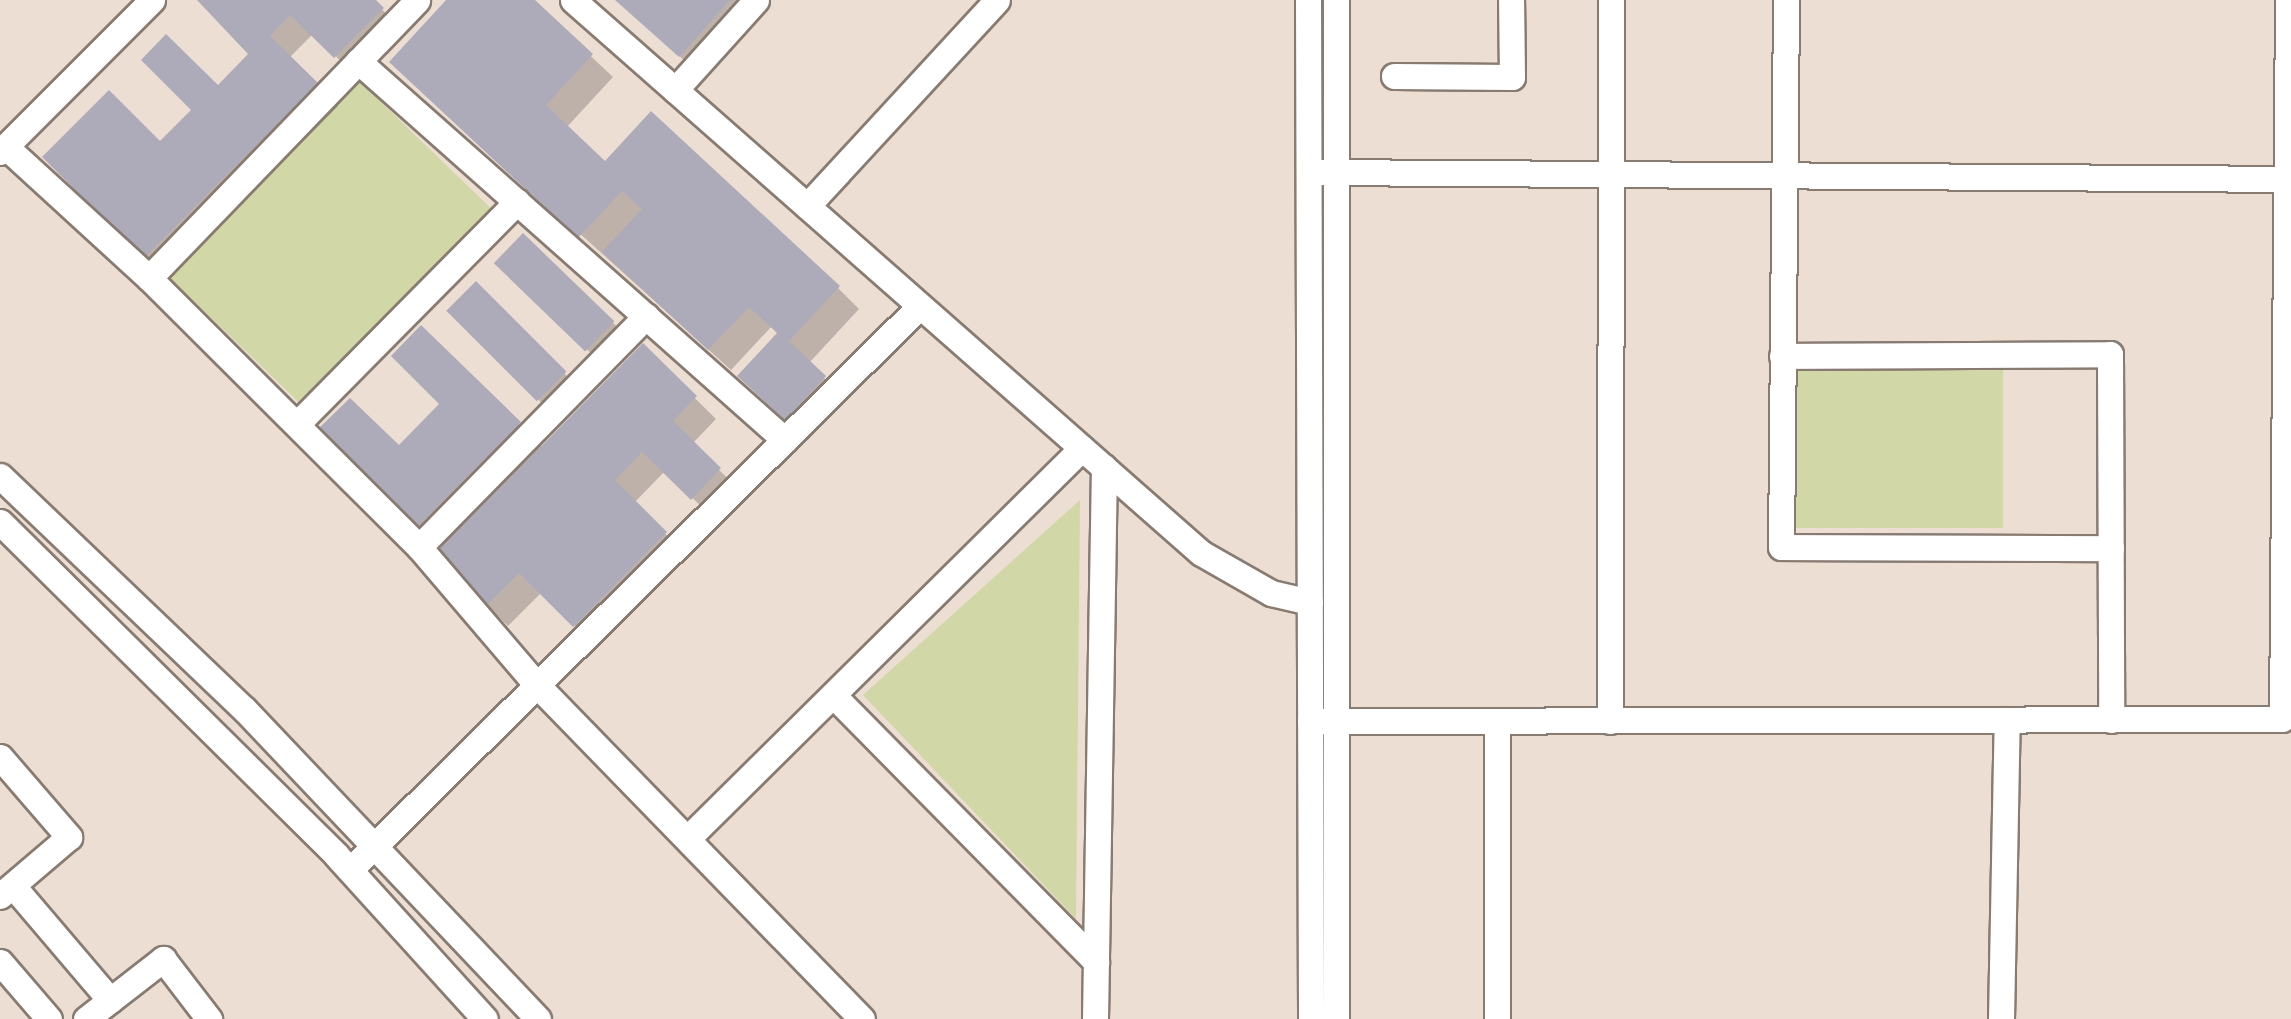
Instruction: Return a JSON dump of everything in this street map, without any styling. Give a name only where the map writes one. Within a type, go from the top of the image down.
[{"type":"street","points":[[152,0],[3,149],[149,278],[419,547],[537,685],[862,1019]]},
{"type":"street","points":[[149,278],[417,0]]},
{"type":"street","points":[[573,0],[1201,554],[1271,593],[1310,602]]},
{"type":"street","points":[[675,90],[756,0]]},
{"type":"street","points":[[807,206],[997,0]]},
{"type":"street","points":[[1308,0],[1311,1019]]},
{"type":"street","points":[[1336,0],[1336,1019]]},
{"type":"street","points":[[1394,76],[1512,78],[1511,0]]},
{"type":"street","points":[[1610,721],[1611,0]]},
{"type":"street","points":[[1786,0],[1781,548],[2110,548]]},
{"type":"street","points":[[1310,721],[2282,719],[2287,584],[2288,0]]},
{"type":"street","points":[[358,61],[784,440]]},
{"type":"street","points":[[1308,172],[2289,178]]},
{"type":"street","points":[[297,424],[518,202]]},
{"type":"street","points":[[350,870],[920,306]]},
{"type":"street","points":[[419,547],[646,316]]},
{"type":"street","points":[[1782,356],[2110,354],[2112,720]]},
{"type":"street","points":[[688,838],[1082,448]]},
{"type":"street","points":[[1095,1019],[1104,468]]},
{"type":"street","points":[[0,476],[377,844],[538,1019]]},
{"type":"street","points":[[0,522],[350,870],[486,1019]]},
{"type":"street","points":[[833,695],[1096,962]]},
{"type":"street","points":[[2001,1019],[2006,720]]},
{"type":"street","points":[[1496,721],[1497,1019]]},
{"type":"street","points":[[0,758],[69,838],[7,891],[110,1000]]},
{"type":"street","points":[[86,1019],[163,959],[209,1019]]},
{"type":"street","points":[[0,962],[49,1019]]},
{"type":"green space","points":[[359,81],[491,208],[301,405],[169,277]]},
{"type":"green space","points":[[1796,368],[2003,368],[2003,528],[1796,528]]},
{"type":"green space","points":[[1080,500],[1076,919],[863,695]]},
{"type":"building","points":[[197,0],[376,0],[384,8],[334,58],[290,15],[270,36],[318,83],[144,258],[42,157],[109,90],[160,141],[191,110],[141,60],[166,34],[218,85],[248,54]]},
{"type":"building","points":[[446,0],[535,0],[593,54],[546,105],[605,161],[651,111],[840,286],[789,341],[826,376],[785,420],[737,376],[777,333],[749,307],[708,350],[602,252],[642,209],[622,191],[578,238],[389,62]]},
{"type":"building","points":[[615,0],[730,0],[679,57]]},
{"type":"building","points":[[523,233],[614,321],[585,351],[494,263]]},
{"type":"building","points":[[476,281],[567,372],[537,401],[446,311]]},
{"type":"building","points":[[421,325],[521,422],[417,527],[317,430],[350,398],[399,445],[439,404],[391,356]]},
{"type":"building","points":[[643,343],[697,396],[673,421],[721,468],[691,500],[642,452],[615,480],[667,532],[573,627],[519,573],[485,607],[433,556]]}]
